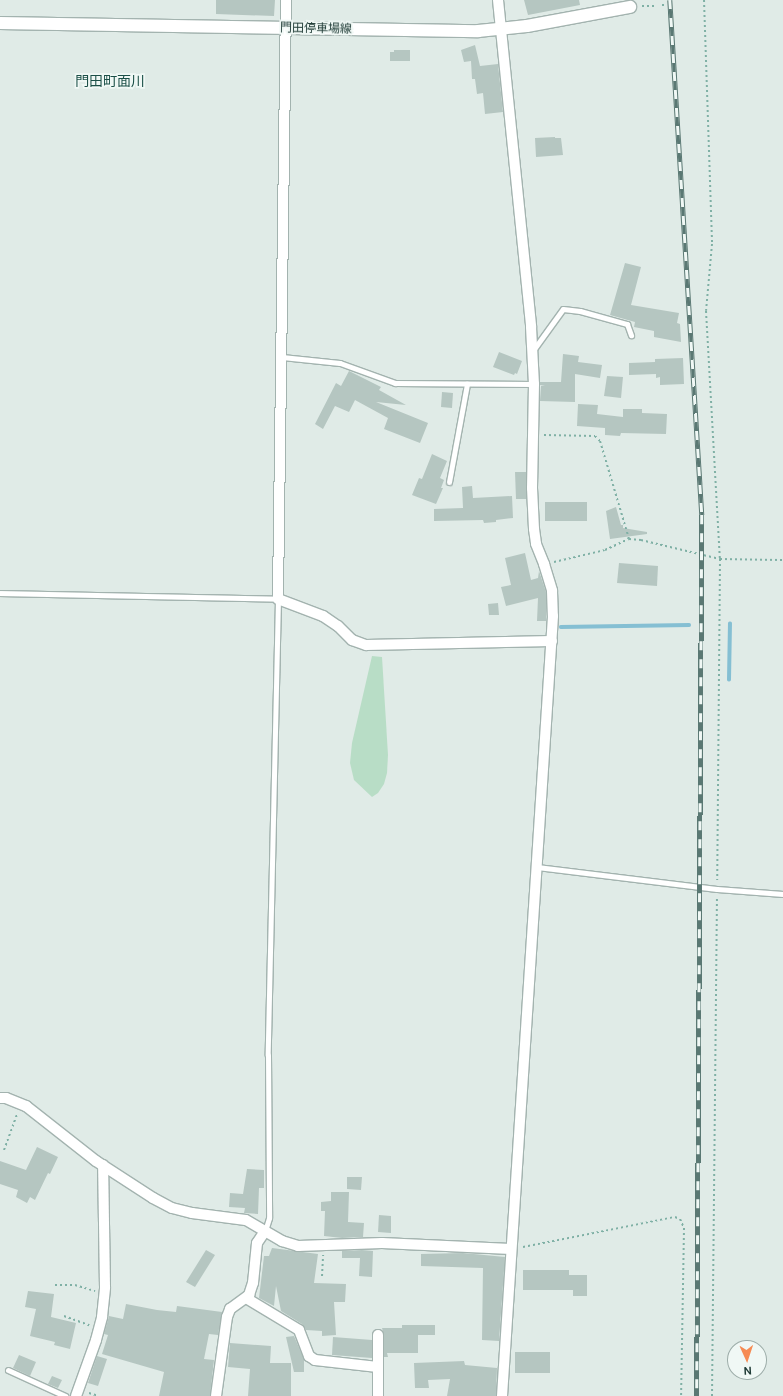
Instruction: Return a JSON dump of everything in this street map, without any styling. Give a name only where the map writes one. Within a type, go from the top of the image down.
[{"type":"main road","name":"門田停車場線","points":[[0,23],[478,31],[500,30],[630,7]]},
{"type":"street","points":[[286,0],[278,599],[323,616],[338,626],[352,640],[366,645],[552,641]]},
{"type":"street","points":[[498,0],[532,352],[534,384],[532,488],[534,529],[536,544],[552,591],[552,641],[502,1396]]},
{"type":"street","points":[[0,1098],[21,1103],[103,1165],[153,1198],[172,1208],[192,1213],[246,1220],[282,1242],[298,1246],[382,1243],[511,1249]]},
{"type":"street","points":[[76,1396],[99,1329],[104,1294],[103,1165]]},
{"type":"street","points":[[216,1396],[227,1317],[230,1310],[246,1298],[253,1283],[257,1243],[265,1231]]},
{"type":"street","points":[[246,1298],[299,1330],[309,1356],[315,1360],[378,1367]]},
{"type":"street","points":[[378,1335],[378,1396]]},
{"type":"lane","points":[[532,352],[563,309],[580,311],[628,324],[632,335]]},
{"type":"lane","points":[[282,357],[340,363],[395,383],[534,384]]},
{"type":"lane","points":[[448,482],[467,384]]},
{"type":"lane","points":[[0,593],[278,599],[268,1055],[269,1218],[265,1231]]},
{"type":"lane","points":[[537,867],[717,889],[783,894]]},
{"type":"lane","points":[[8,1370],[65,1396]]},
{"type":"path","points":[[704,0],[712,244],[706,311],[720,559],[712,1396]]},
{"type":"path","points":[[533,434],[595,436],[600,441],[629,539]]},
{"type":"path","points":[[544,564],[605,550],[629,539],[641,540],[720,559],[783,560]]},
{"type":"path","points":[[4,1150],[21,1103]]},
{"type":"path","points":[[511,1249],[675,1217],[680,1219],[684,1228],[681,1396]]},
{"type":"path","points":[[322,1276],[324,1246]]},
{"type":"path","points":[[55,1285],[75,1285],[104,1294]]},
{"type":"path","points":[[64,1316],[99,1329]]},
{"type":"green space","points":[[372,656],[382,657],[388,755],[387,773],[384,784],[378,793],[372,797],[354,780],[350,763],[352,743]]},
{"type":"building","points":[[216,0],[275,0],[274,16],[216,14]]},
{"type":"building","points":[[524,0],[579,0],[580,5],[528,15]]},
{"type":"building","points":[[475,45],[480,66],[498,64],[503,112],[485,114],[483,93],[477,94],[475,79],[472,79],[471,61],[464,62],[461,50]]},
{"type":"building","points":[[394,50],[410,50],[410,61],[390,61],[390,52],[394,52]]},
{"type":"building","points":[[535,138],[561,138],[563,155],[536,157]]},
{"type":"building","points":[[625,263],[641,267],[631,305],[679,313],[677,323],[680,324],[681,342],[654,337],[654,331],[634,327],[635,322],[610,315]]},
{"type":"building","points":[[499,352],[522,361],[517,374],[515,373],[514,375],[493,367]]},
{"type":"building","points":[[563,354],[579,356],[578,362],[602,365],[600,378],[575,374],[575,402],[540,401],[541,386],[545,386],[540,385],[540,382],[561,382]]},
{"type":"building","points":[[683,358],[684,384],[660,385],[660,377],[656,378],[656,374],[629,375],[629,363],[655,362],[655,359]]},
{"type":"building","points":[[349,371],[381,387],[379,390],[406,405],[376,402],[428,423],[420,443],[384,429],[388,418],[355,400],[349,412],[335,406],[323,429],[315,424],[336,383],[341,386]]},
{"type":"building","points":[[607,376],[623,377],[621,398],[604,396]]},
{"type":"building","points":[[442,392],[453,393],[452,408],[441,407]]},
{"type":"building","points":[[578,404],[598,405],[597,414],[623,417],[623,409],[642,409],[642,413],[667,414],[666,434],[621,433],[620,436],[605,435],[605,428],[577,426]]},
{"type":"building","points":[[432,454],[447,461],[440,478],[444,480],[441,488],[443,488],[436,504],[412,495],[419,478],[422,479]]},
{"type":"building","points":[[515,472],[526,472],[526,499],[516,499]]},
{"type":"building","points":[[472,486],[473,498],[512,496],[513,518],[484,523],[483,520],[434,521],[434,509],[463,508],[462,487]]},
{"type":"building","points":[[545,502],[587,502],[587,521],[545,521]]},
{"type":"building","points":[[616,507],[623,528],[647,532],[647,534],[610,539],[606,511]]},
{"type":"building","points":[[525,553],[531,580],[538,578],[539,571],[546,592],[546,621],[537,621],[538,598],[506,606],[501,587],[511,585],[505,558]]},
{"type":"building","points":[[619,563],[658,566],[657,586],[617,583]]},
{"type":"building","points":[[498,603],[499,615],[489,615],[488,604]]},
{"type":"building","points":[[37,1147],[58,1157],[50,1174],[48,1173],[35,1200],[30,1197],[27,1203],[16,1197],[18,1190],[0,1184],[0,1161],[26,1170]]},
{"type":"building","points":[[247,1169],[264,1170],[264,1188],[259,1188],[258,1214],[244,1213],[245,1208],[229,1207],[230,1193],[243,1194]]},
{"type":"building","points":[[347,1177],[362,1177],[361,1190],[347,1189]]},
{"type":"building","points":[[331,1192],[349,1192],[348,1222],[364,1223],[363,1237],[342,1238],[324,1236],[325,1211],[321,1211],[321,1202],[331,1201]]},
{"type":"building","points":[[379,1215],[391,1216],[391,1233],[378,1232]]},
{"type":"building","points":[[272,1248],[318,1254],[314,1283],[346,1284],[345,1302],[334,1302],[336,1335],[322,1336],[322,1331],[306,1330],[302,1324],[281,1311],[276,1286],[274,1306],[259,1298],[264,1256],[269,1256]]},
{"type":"building","points":[[206,1250],[215,1255],[195,1287],[186,1282]]},
{"type":"building","points":[[342,1251],[373,1251],[372,1277],[359,1276],[360,1258],[342,1258]]},
{"type":"building","points":[[463,1253],[505,1257],[499,1341],[482,1340],[483,1268],[421,1266],[421,1254]]},
{"type":"building","points":[[523,1270],[569,1270],[569,1275],[587,1275],[587,1296],[573,1296],[573,1290],[523,1290]]},
{"type":"building","points":[[28,1291],[54,1294],[51,1317],[76,1323],[70,1349],[54,1345],[55,1342],[30,1336],[36,1309],[25,1307]]},
{"type":"building","points":[[126,1304],[176,1312],[177,1306],[222,1312],[218,1335],[209,1334],[204,1359],[214,1360],[210,1396],[159,1396],[164,1372],[102,1354],[108,1335],[104,1334],[109,1316],[123,1319]]},
{"type":"building","points":[[402,1325],[435,1325],[435,1335],[418,1335],[418,1353],[387,1353],[388,1357],[384,1357],[384,1335],[382,1328],[402,1328]]},
{"type":"building","points":[[294,1336],[304,1359],[304,1372],[294,1372],[286,1337]]},
{"type":"building","points":[[333,1337],[372,1340],[372,1358],[332,1355]]},
{"type":"building","points":[[230,1343],[271,1346],[270,1363],[291,1363],[291,1396],[248,1396],[250,1369],[228,1367]]},
{"type":"building","points":[[515,1352],[550,1352],[550,1373],[515,1373]]},
{"type":"building","points":[[19,1355],[36,1362],[30,1376],[13,1368]]},
{"type":"building","points":[[97,1356],[107,1359],[98,1386],[88,1383]]},
{"type":"building","points":[[464,1361],[465,1365],[497,1368],[496,1396],[447,1396],[450,1379],[428,1380],[429,1388],[415,1388],[414,1363]]},
{"type":"building","points":[[52,1376],[62,1380],[58,1388],[48,1384]]},
{"type":"waterway","points":[[729,680],[730,624]]},
{"type":"waterway","points":[[561,627],[689,625]]},
{"type":"railway","points":[[670,0],[702,515],[697,1396]]},
{"type":"district","name":"門田町面川","points":[[110,81]]}]
